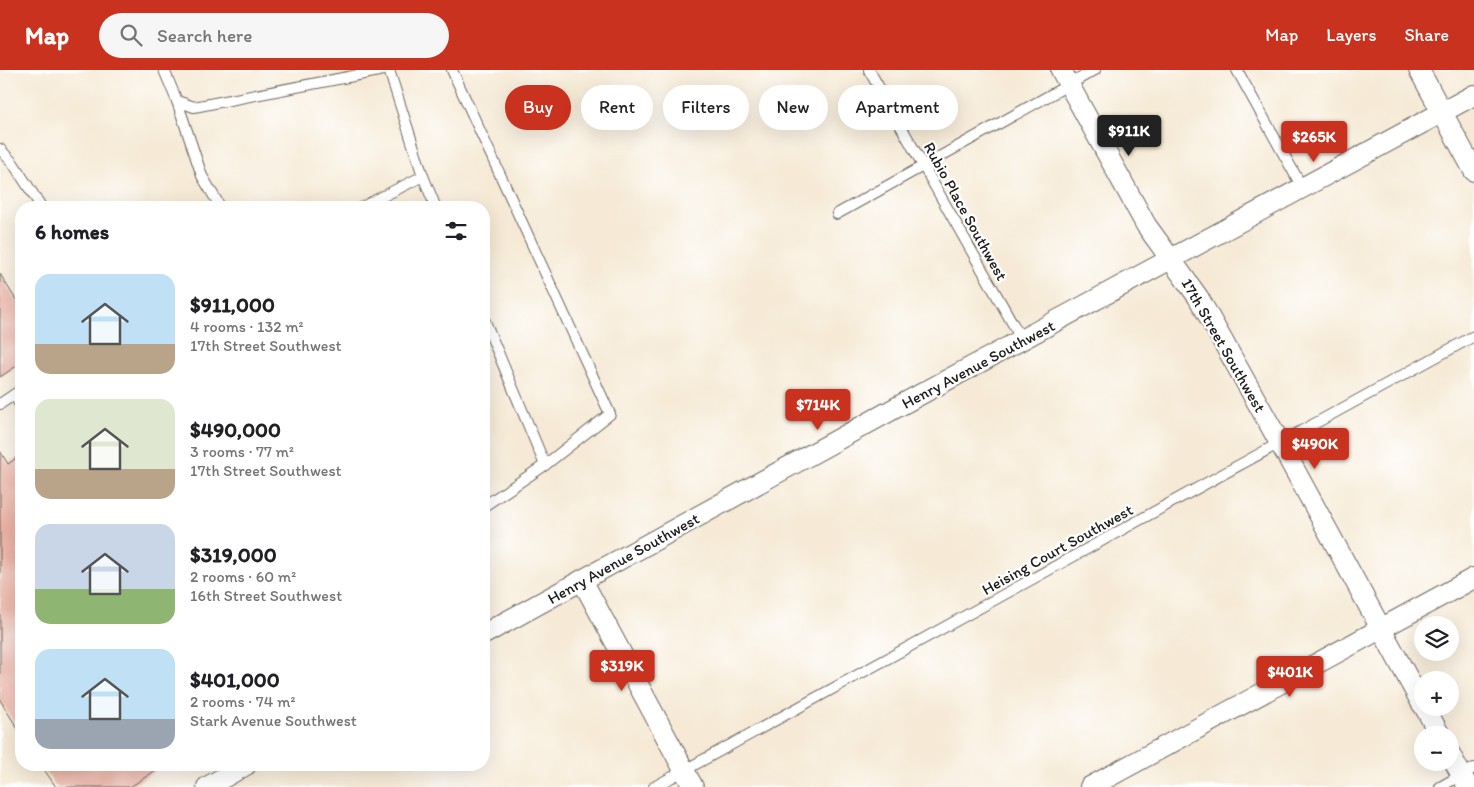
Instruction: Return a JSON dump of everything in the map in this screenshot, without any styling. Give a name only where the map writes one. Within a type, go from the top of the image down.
[{"type":"street","points":[[1419,70],[1474,171]]},
{"type":"street","name":"17th Street Southwest","points":[[1065,77],[1146,224],[1198,297],[1414,689]]},
{"type":"street","name":"Henry Avenue Southwest","points":[[490,631],[1474,95]]},
{"type":"street","points":[[1090,787],[1474,578]]},
{"type":"street","points":[[582,580],[688,779]]},
{"type":"street","points":[[1459,766],[1468,777]]},
{"type":"street","points":[[206,787],[235,771]]},
{"type":"lane","points":[[164,70],[177,101],[202,176],[217,201]]},
{"type":"lane","points":[[177,101],[194,107],[384,70]]},
{"type":"lane","points":[[389,70],[423,176],[433,201]]},
{"type":"lane","points":[[452,70],[610,414],[545,464],[490,501]]},
{"type":"lane","name":"Rubio Place Southwest","points":[[870,70],[1022,340]]},
{"type":"lane","points":[[837,214],[923,166],[1065,77],[1095,70]]},
{"type":"lane","points":[[1237,70],[1303,189]]},
{"type":"lane","points":[[0,149],[13,163],[37,201]]},
{"type":"lane","points":[[374,201],[423,176]]},
{"type":"lane","points":[[490,333],[545,464]]},
{"type":"lane","name":"Heising Court Southwest","points":[[654,787],[688,779],[1280,443],[1474,336]]},
{"type":"lane","points":[[0,404],[15,395]]},
{"type":"lane","points":[[1440,787],[1468,777]]},
{"type":"building","points":[[0,274],[15,298],[15,367],[0,377]]},
{"type":"building","points":[[0,451],[8,464],[15,459],[15,724],[0,700]]},
{"type":"building","points":[[45,771],[155,771],[130,787],[56,787]]}]
